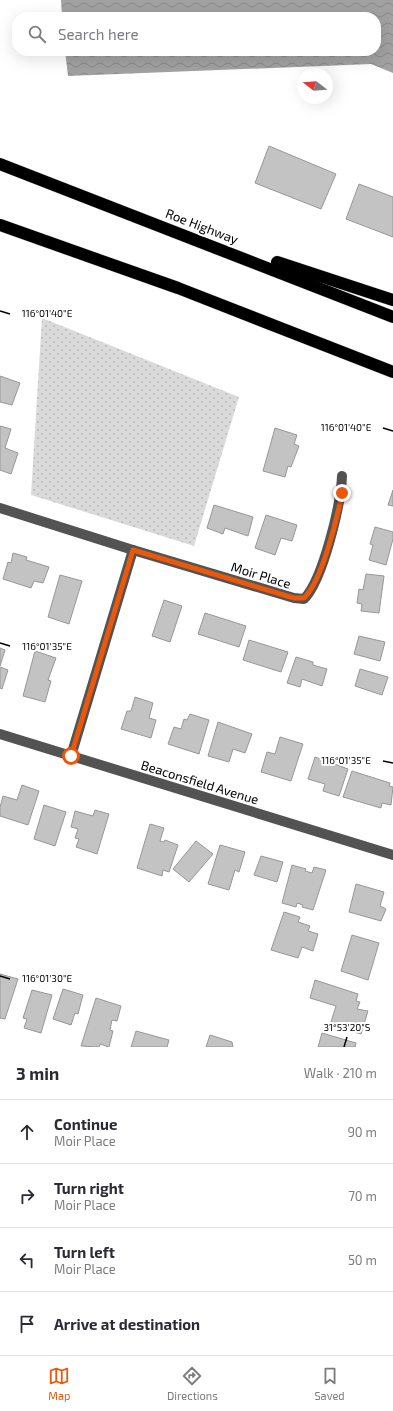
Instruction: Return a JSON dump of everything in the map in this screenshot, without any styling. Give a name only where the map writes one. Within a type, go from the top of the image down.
[{"type":"highway","name":"Roe Highway","points":[[0,164],[393,316]]},
{"type":"highway","points":[[0,225],[178,288],[393,372]]},
{"type":"highway","points":[[163,226],[393,300]]},
{"type":"street","name":"Moir Place","points":[[0,508],[133,550],[294,598],[304,598],[311,592],[318,575],[339,506],[342,476]]},
{"type":"street","points":[[71,756],[133,550]]},
{"type":"street","name":"Beaconsfield Avenue","points":[[0,734],[393,855]]},
{"type":"shaded area","points":[[42,318],[239,397],[194,546],[31,495]]},
{"type":"water","points":[[61,0],[393,0],[393,73],[371,64],[68,76],[66,56],[381,56],[381,12],[62,12]]},
{"type":"building","points":[[269,146],[336,174],[321,209],[255,183]]},
{"type":"building","points":[[359,184],[393,197],[393,237],[346,219]]},
{"type":"building","points":[[0,376],[20,383],[12,405],[0,402]]},
{"type":"building","points":[[0,426],[11,429],[5,448],[18,453],[11,474],[0,470]]},
{"type":"building","points":[[275,428],[297,435],[294,444],[299,446],[291,467],[288,466],[285,477],[263,471]]},
{"type":"building","points":[[393,490],[393,506],[388,505]]},
{"type":"building","points":[[214,505],[253,517],[248,536],[225,528],[223,534],[207,528]]},
{"type":"building","points":[[266,515],[297,525],[292,541],[281,538],[275,555],[255,548]]},
{"type":"building","points":[[375,527],[393,532],[393,539],[386,565],[369,560],[373,545],[370,544]]},
{"type":"building","points":[[13,553],[27,557],[26,560],[49,567],[43,583],[34,581],[31,588],[3,579],[8,562],[11,563]]},
{"type":"building","points":[[366,574],[384,576],[379,613],[361,611],[362,604],[357,603],[359,589],[363,590]]},
{"type":"building","points":[[60,575],[82,581],[69,624],[48,617]]},
{"type":"building","points":[[164,600],[182,606],[170,642],[152,636]]},
{"type":"building","points":[[205,613],[246,626],[239,647],[198,634]]},
{"type":"building","points":[[359,636],[385,642],[380,661],[354,654]]},
{"type":"building","points":[[249,640],[288,652],[281,672],[243,660]]},
{"type":"building","points":[[0,648],[5,650],[0,666]]},
{"type":"building","points":[[35,651],[56,658],[48,680],[51,681],[45,702],[23,696]]},
{"type":"building","points":[[296,657],[313,662],[313,665],[327,669],[322,686],[302,679],[300,687],[287,683]]},
{"type":"building","points":[[0,667],[8,670],[2,689],[0,688]]},
{"type":"building","points":[[360,669],[388,677],[382,695],[355,686]]},
{"type":"building","points":[[135,697],[153,703],[149,718],[156,720],[151,738],[121,729],[127,711],[131,711]]},
{"type":"building","points":[[190,714],[209,720],[199,754],[168,744],[174,727],[181,729],[184,719],[187,720]]},
{"type":"building","points":[[218,722],[252,734],[245,753],[233,749],[229,762],[208,756]]},
{"type":"building","points":[[280,737],[303,744],[291,781],[261,772],[267,752],[275,754]]},
{"type":"building","points":[[315,757],[348,769],[339,796],[323,791],[325,784],[308,779]]},
{"type":"building","points":[[352,771],[390,783],[389,786],[393,787],[391,805],[382,803],[381,808],[343,797]]},
{"type":"building","points":[[22,785],[39,791],[28,825],[0,816],[0,807],[3,796],[17,800]]},
{"type":"building","points":[[44,805],[66,812],[55,846],[34,839]]},
{"type":"building","points":[[95,810],[109,814],[97,854],[76,847],[79,839],[75,838],[78,829],[71,827],[75,811],[93,816]]},
{"type":"building","points":[[150,824],[164,828],[160,841],[164,842],[165,840],[178,845],[169,872],[163,870],[162,876],[137,868]]},
{"type":"building","points":[[196,841],[213,854],[189,882],[173,869]]},
{"type":"building","points":[[220,845],[245,852],[239,872],[235,870],[229,890],[208,884]]},
{"type":"building","points":[[261,856],[283,862],[277,882],[254,875]]},
{"type":"building","points":[[292,865],[306,869],[305,871],[312,873],[314,867],[326,870],[313,910],[302,907],[303,905],[297,903],[296,907],[282,903]]},
{"type":"building","points":[[356,884],[384,892],[380,906],[386,909],[381,921],[349,912]]},
{"type":"building","points":[[284,912],[300,917],[298,922],[310,926],[308,931],[318,934],[313,951],[302,947],[298,958],[271,950]]},
{"type":"building","points":[[352,935],[379,943],[368,980],[341,971]]},
{"type":"building","points":[[0,974],[18,979],[5,1019],[0,1018]]},
{"type":"building","points":[[315,980],[358,994],[356,1001],[360,1002],[357,1009],[368,1011],[361,1034],[330,1025],[336,1006],[310,998]]},
{"type":"building","points":[[63,989],[83,995],[78,1014],[75,1013],[71,1025],[53,1019]]},
{"type":"building","points":[[32,990],[52,995],[41,1033],[24,1028],[27,1019],[23,1018]]},
{"type":"building","points":[[96,998],[121,1006],[117,1021],[112,1020],[110,1030],[113,1031],[109,1047],[100,1044],[99,1047],[81,1046]]},
{"type":"building","points":[[136,1031],[169,1040],[167,1047],[131,1047]]},
{"type":"building","points":[[322,1033],[356,1043],[355,1047],[318,1047]]},
{"type":"building","points":[[210,1035],[232,1042],[233,1047],[206,1047]]},
{"type":"route","points":[[71,756],[133,550],[294,598],[304,598],[311,592],[318,575],[342,493]]}]
